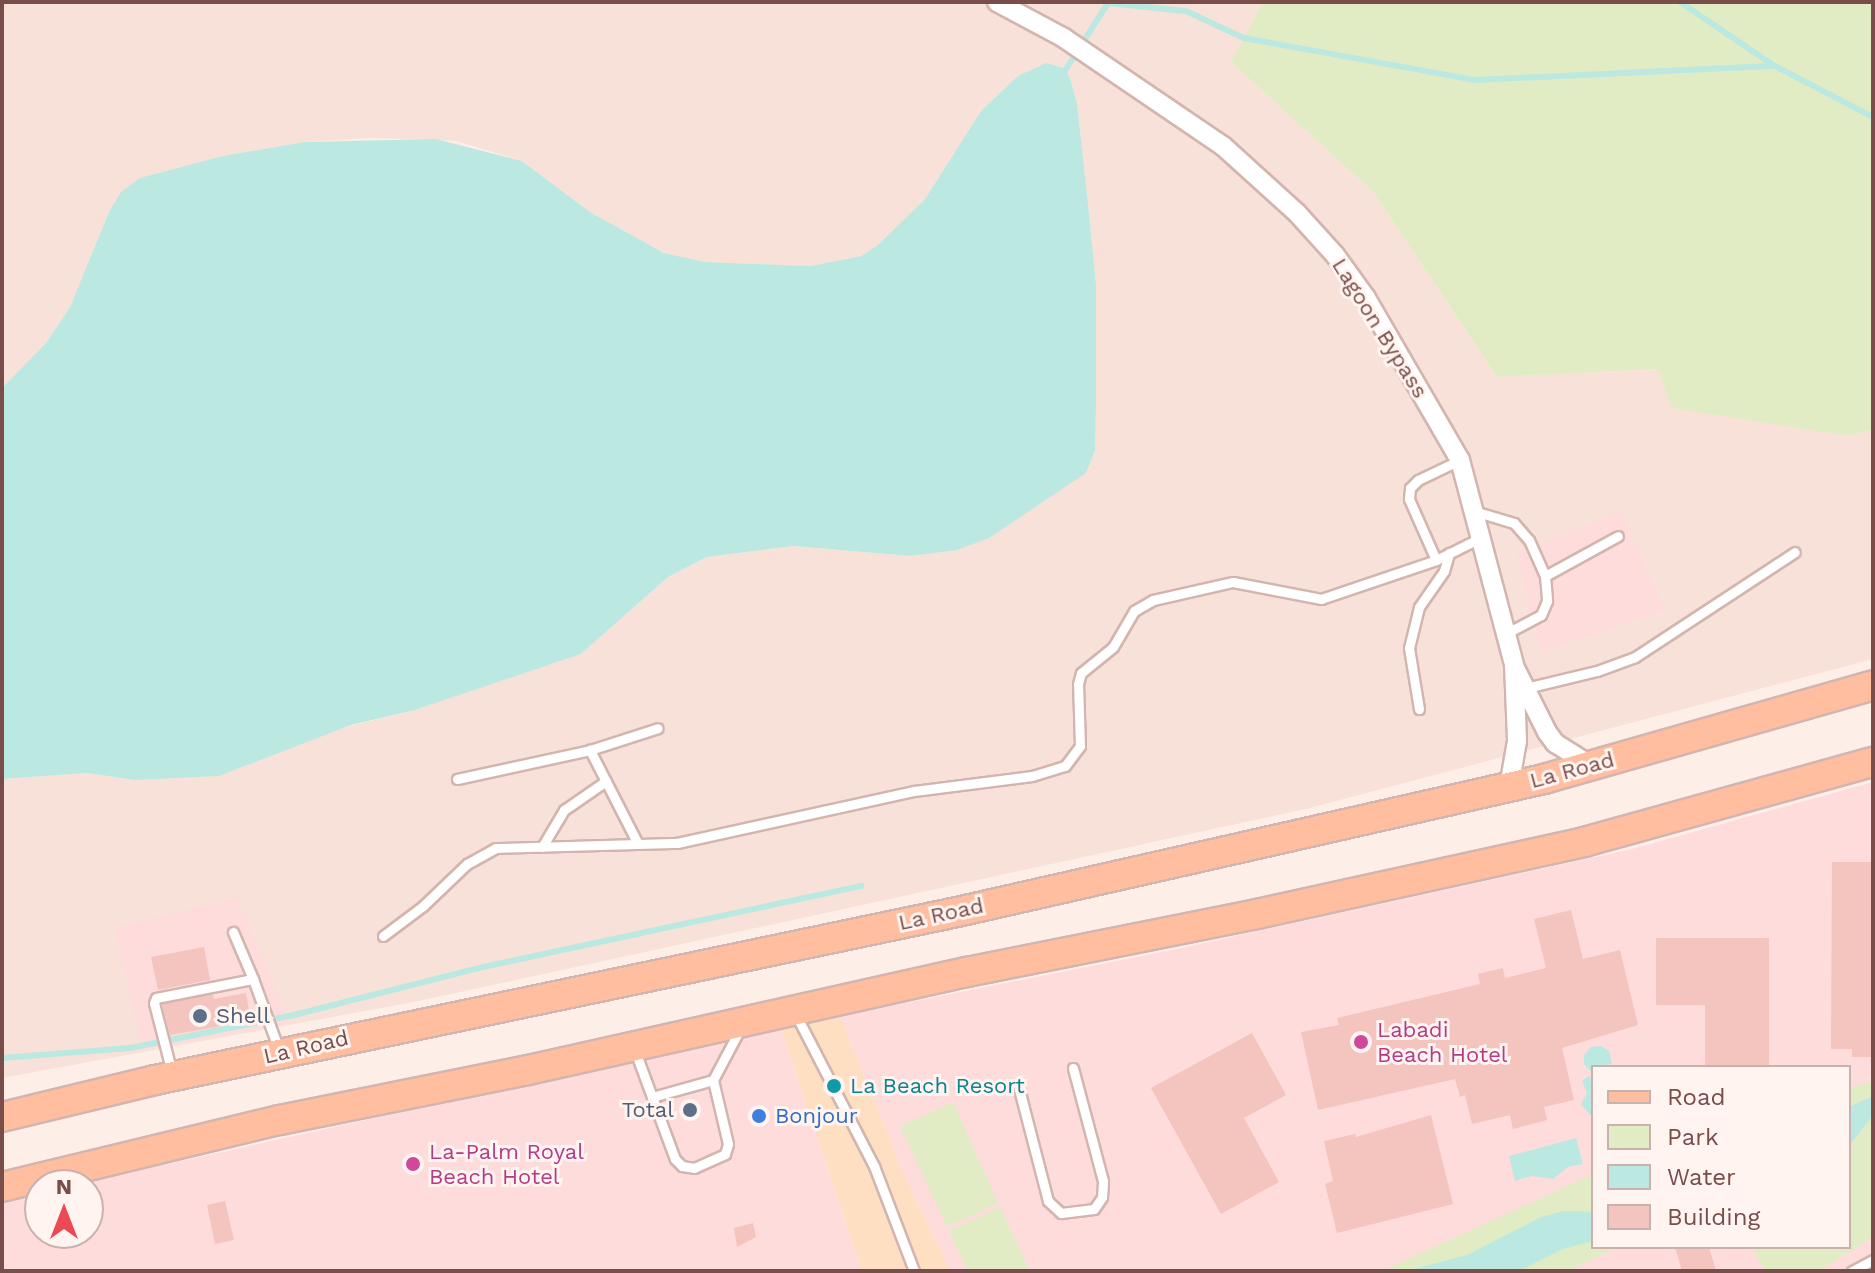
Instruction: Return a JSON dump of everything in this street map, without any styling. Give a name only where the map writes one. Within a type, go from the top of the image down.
[{"type":"main road","name":"La Road","points":[[2,1117],[169,1064],[957,912],[1509,787],[1873,685]]},
{"type":"main road","points":[[2,1187],[280,1120],[634,1048],[967,972],[1257,914],[1584,842],[1873,762]]},
{"type":"street","name":"Lagoon Bypass","points":[[997,2],[1064,38],[1223,146],[1297,213],[1335,255],[1395,346],[1460,460],[1482,537],[1514,665],[1517,741],[1509,787]]},
{"type":"street","name":"Lagoon Bypass","points":[[1514,665],[1555,743],[1590,765]]},
{"type":"lane","points":[[1436,560],[1409,499],[1410,488],[1418,480],[1460,460]]},
{"type":"lane","points":[[1474,511],[1514,523],[1529,540],[1545,576],[1547,601],[1541,615],[1506,634]]},
{"type":"lane","points":[[1545,576],[1618,536]]},
{"type":"lane","points":[[383,936],[423,906],[467,864],[496,848],[677,843],[914,791],[1032,776],[1065,766],[1080,746],[1078,684],[1081,673],[1113,647],[1134,611],[1153,600],[1233,582],[1321,599],[1436,560],[1482,537]]},
{"type":"lane","points":[[1526,688],[1597,671],[1635,657],[1795,552]]},
{"type":"lane","points":[[1419,709],[1409,648],[1419,607],[1444,571],[1449,553]]},
{"type":"lane","points":[[457,779],[590,750],[658,728]]},
{"type":"lane","points":[[590,750],[638,844]]},
{"type":"lane","points":[[542,847],[564,810],[606,781]]},
{"type":"lane","points":[[233,932],[276,1041]]},
{"type":"lane","points":[[169,1064],[155,999],[253,979]]},
{"type":"lane","points":[[794,1012],[874,1166],[914,1271]]},
{"type":"lane","points":[[634,1048],[675,1159],[682,1166],[694,1168],[725,1154],[728,1144],[713,1080],[743,1023]]},
{"type":"lane","points":[[1018,1085],[1048,1201],[1061,1213],[1094,1209],[1102,1197],[1103,1181],[1073,1068]]},
{"type":"lane","points":[[652,1097],[713,1080]]},
{"type":"lane","points":[[1852,1271],[1873,1260]]},
{"type":"shaded area","points":[[2,2],[1263,2],[1231,62],[1373,192],[1497,377],[1659,369],[1850,436],[1873,429],[1873,659],[1310,808],[414,1002],[2,1078],[2,779],[87,773],[135,780],[415,710],[581,654],[668,577],[707,557],[793,546],[910,556],[1086,473],[1095,451],[1096,284],[1077,103],[1070,79],[981,111],[925,199],[878,245],[861,256],[811,266],[705,262],[664,253],[590,212],[522,161],[456,141],[372,138],[304,142],[223,156],[109,212],[70,307],[46,343],[2,388]]},
{"type":"shaded area","points":[[1621,511],[1665,610],[1541,652],[1516,553]]},
{"type":"shaded area","name":"Labadi Beach Hotel","points":[[1873,782],[1873,1271],[950,1271],[903,1172],[840,1016],[1177,949],[1632,849]]},
{"type":"shaded area","points":[[237,898],[290,1023],[142,1050],[114,927]]},
{"type":"shaded area","name":"La-Palm Royal Beach Hotel","points":[[781,1028],[862,1271],[2,1271],[2,1204],[24,1198],[24,1249],[104,1249],[104,1178]]},
{"type":"green space","points":[[1263,2],[1873,2],[1873,429],[1850,436],[1672,408],[1658,369],[1497,377],[1373,192],[1231,62]]},
{"type":"green space","points":[[1873,1081],[1873,1237],[1819,1271],[1765,1271],[1752,1249],[1851,1249],[1851,1087]]},
{"type":"green space","points":[[953,1102],[998,1203],[947,1227],[900,1126]]},
{"type":"green space","points":[[1591,1175],[1591,1249],[1614,1249],[1568,1271],[1382,1271]]},
{"type":"green space","points":[[1000,1207],[1030,1271],[968,1271],[949,1231]]},
{"type":"sand","name":"La Beach Resort","points":[[840,1016],[903,1172],[950,1271],[862,1271],[781,1028]]},
{"type":"water","points":[[1046,63],[1066,69],[1077,103],[1096,284],[1095,451],[1086,473],[989,538],[957,550],[910,556],[793,546],[707,557],[668,577],[581,654],[415,710],[351,725],[219,776],[135,780],[87,773],[2,779],[2,388],[46,343],[70,307],[109,212],[121,192],[140,178],[223,156],[304,142],[436,139],[522,161],[590,212],[664,253],[705,262],[811,266],[861,256],[878,245],[925,199],[981,111],[1018,76]]},
{"type":"water","points":[[1601,1046],[1609,1051],[1612,1064],[1591,1065],[1591,1072],[1584,1064],[1584,1055],[1591,1047]]},
{"type":"water","points":[[1591,1077],[1591,1116],[1581,1104],[1587,1093],[1582,1081]]},
{"type":"water","points":[[1873,1096],[1873,1115],[1851,1143],[1851,1106]]},
{"type":"water","points":[[1576,1138],[1583,1164],[1568,1167],[1553,1179],[1532,1176],[1515,1181],[1509,1156]]},
{"type":"water","points":[[1563,1211],[1591,1212],[1591,1242],[1563,1249],[1519,1271],[1406,1271],[1467,1255],[1541,1217]]},
{"type":"building","points":[[1832,862],[1873,862],[1873,1057],[1852,1057],[1852,1049],[1831,1049]]},
{"type":"building","points":[[1571,910],[1583,959],[1620,950],[1638,1025],[1562,1048],[1574,1100],[1544,1107],[1547,1120],[1513,1129],[1510,1115],[1472,1124],[1465,1095],[1460,1097],[1455,1079],[1318,1110],[1301,1032],[1339,1025],[1337,1018],[1480,984],[1478,974],[1503,968],[1505,978],[1546,968],[1534,919]]},
{"type":"building","points":[[1656,938],[1769,938],[1769,1065],[1705,1065],[1705,1005],[1656,1005]]},
{"type":"building","points":[[204,947],[210,980],[158,990],[151,957]]},
{"type":"building","points":[[246,993],[251,1021],[170,1035],[162,1004],[213,994],[214,999]]},
{"type":"building","points":[[1252,1033],[1286,1095],[1244,1118],[1279,1182],[1221,1214],[1151,1088]]},
{"type":"building","points":[[1431,1115],[1453,1204],[1337,1233],[1325,1184],[1333,1181],[1324,1141],[1355,1134],[1356,1137]]},
{"type":"building","points":[[225,1201],[234,1240],[215,1244],[207,1205]]},
{"type":"building","points":[[753,1223],[756,1237],[737,1247],[734,1228]]},
{"type":"building","points":[[1676,1249],[1710,1249],[1716,1271],[1682,1271]]},
{"type":"waterway","points":[[1680,2],[1773,65]]},
{"type":"waterway","points":[[1066,69],[1108,3],[1186,11],[1244,38],[1474,80],[1775,66],[1873,117]]},
{"type":"waterway","points":[[2,1058],[130,1048],[298,1014],[483,967],[861,886]]},
{"type":"place","name":"Shell","points":[[200,1016]]},
{"type":"place","name":"Labadi Beach Hotel","points":[[1361,1042]]},
{"type":"place","name":"La Beach Resort","points":[[834,1086]]},
{"type":"place","name":"Total","points":[[690,1110]]},
{"type":"place","name":"Bonjour","points":[[759,1116]]},
{"type":"place","name":"La-Palm Royal Beach Hotel","points":[[413,1164]]}]
